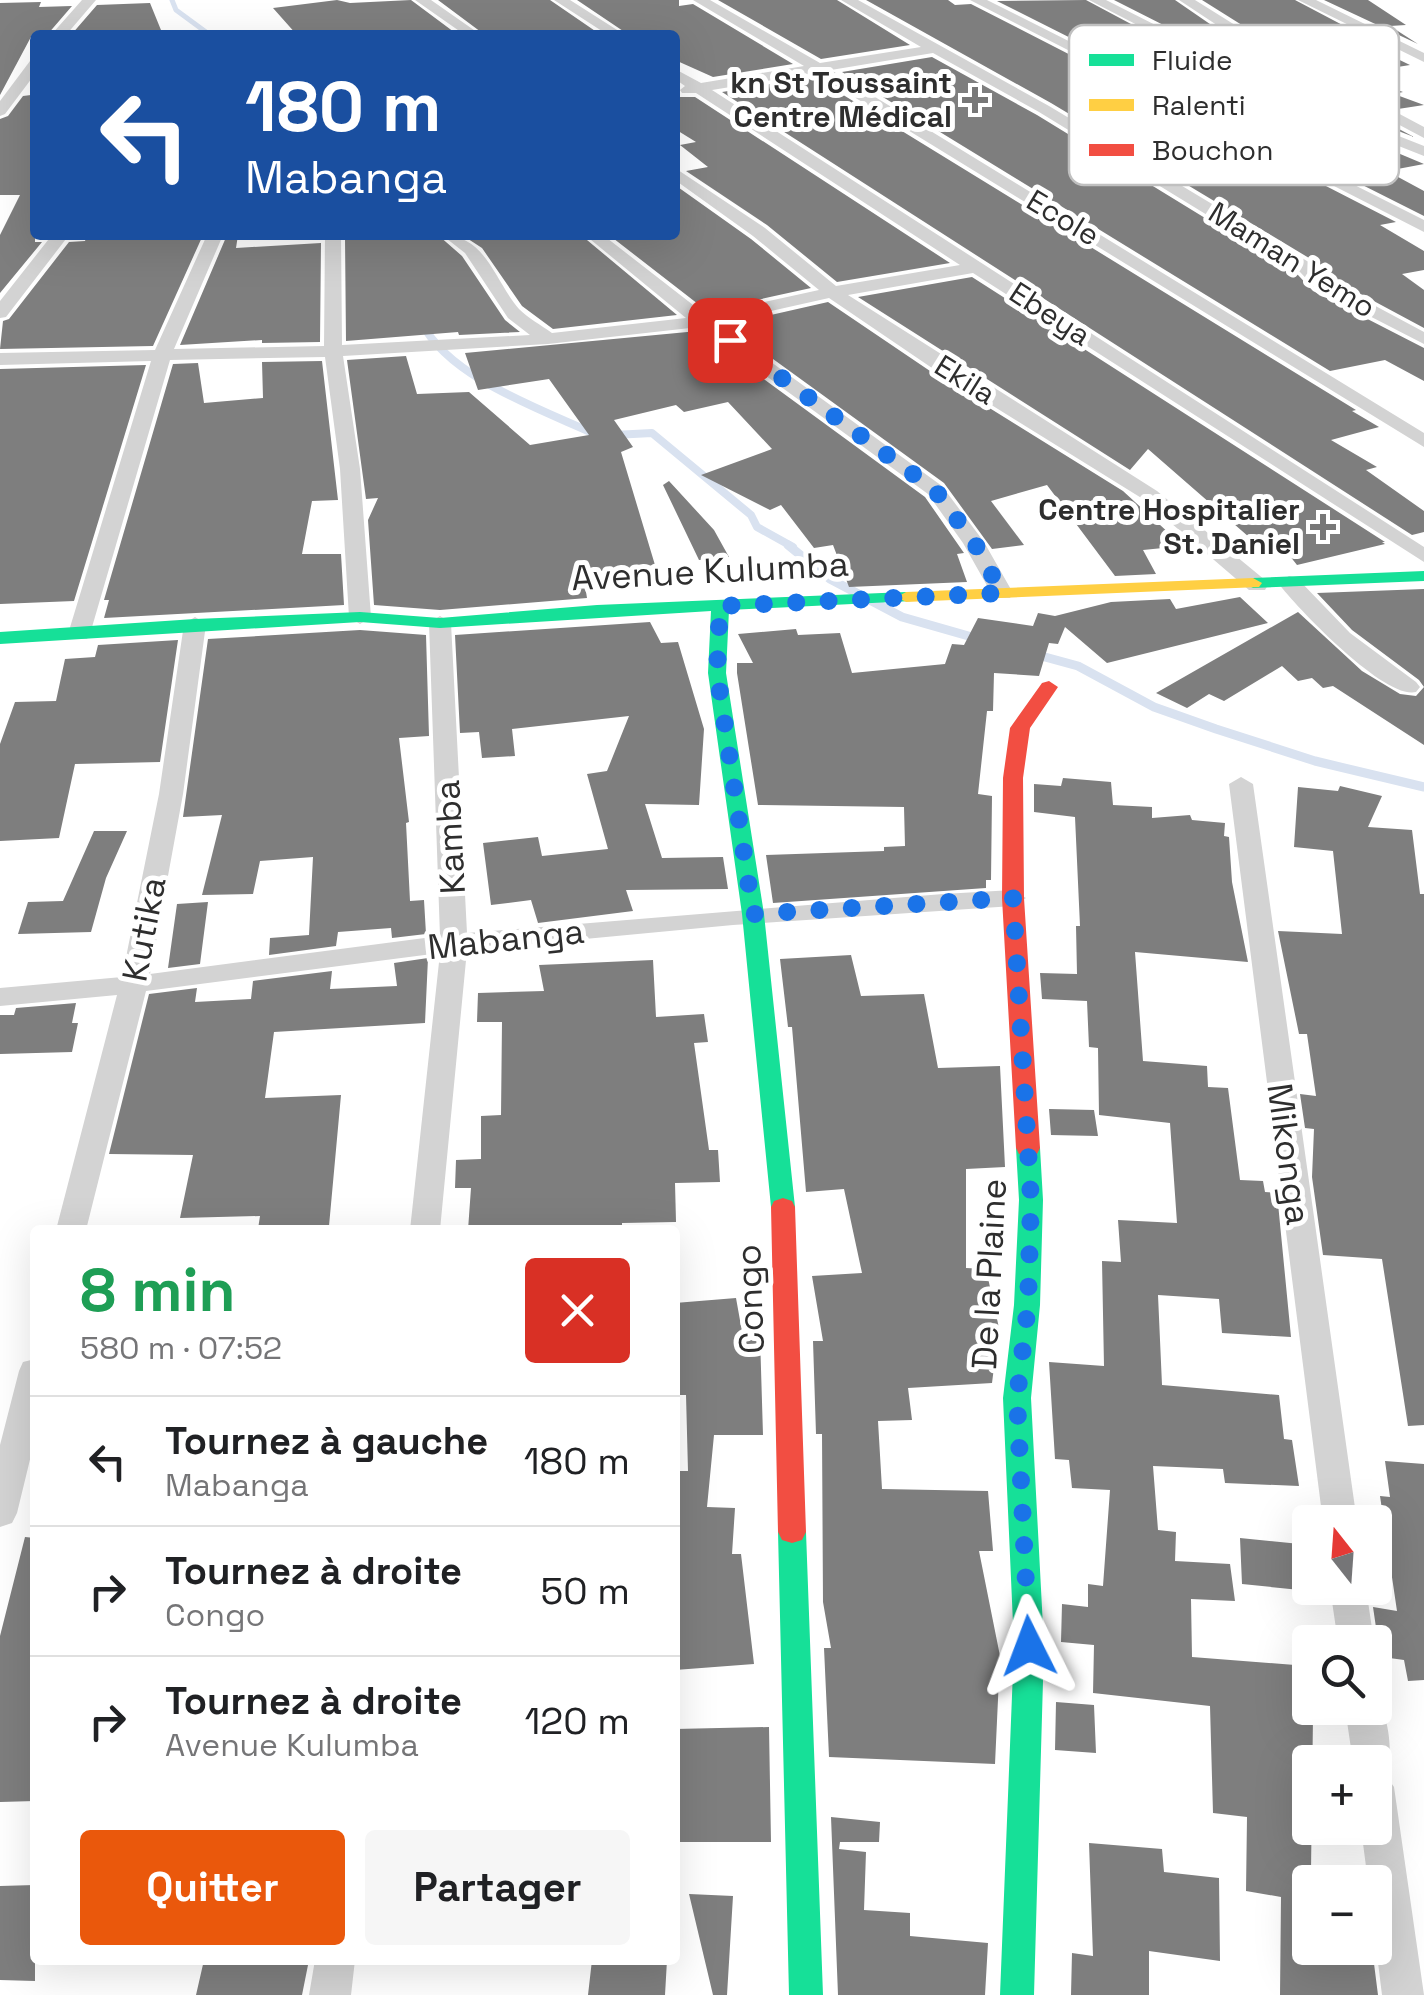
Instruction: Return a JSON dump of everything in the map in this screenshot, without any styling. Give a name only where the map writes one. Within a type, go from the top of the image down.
[{"type":"street","points":[[62,30],[89,0]]},
{"type":"street","points":[[422,0],[467,30]]},
{"type":"street","points":[[560,0],[610,30]]},
{"type":"street","name":"Ecole","points":[[700,0],[1424,442]]},
{"type":"street","name":"Maman Yemo","points":[[848,0],[1069,124]]},
{"type":"street","points":[[977,0],[1069,48]]},
{"type":"street","points":[[1096,0],[1145,25]]},
{"type":"street","points":[[1186,0],[1225,25]]},
{"type":"street","points":[[1305,0],[1356,25]]},
{"type":"street","points":[[1399,46],[1424,58]]},
{"type":"street","points":[[680,91],[932,49]]},
{"type":"street","points":[[0,111],[30,71]]},
{"type":"street","name":"Ebeya","points":[[680,76],[1424,556]]},
{"type":"street","points":[[1399,120],[1424,133]]},
{"type":"street","points":[[1399,141],[1424,151]]},
{"type":"street","name":"Ekila","points":[[680,176],[760,232],[832,292],[938,364],[1150,496],[1256,585]]},
{"type":"street","name":"Maman Yemo","points":[[1169,185],[1306,268],[1321,284],[1424,340]]},
{"type":"street","points":[[1349,185],[1424,227]]},
{"type":"street","points":[[0,312],[57,240]]},
{"type":"street","points":[[79,634],[162,356],[213,240]]},
{"type":"street","points":[[333,240],[332,351],[350,468],[360,617]]},
{"type":"street","points":[[457,240],[470,250],[514,314],[548,339]]},
{"type":"street","points":[[599,240],[935,490],[974,542],[1002,593]]},
{"type":"street","points":[[0,359],[332,351],[548,339],[703,320],[832,292],[978,267]]},
{"type":"street","name":"Avenue Kulumba","points":[[0,638],[195,624],[360,617],[440,623],[720,606],[1424,576]]},
{"type":"street","points":[[1289,583],[1342,638],[1408,686]]},
{"type":"street","name":"Congo","points":[[720,606],[717,672],[753,914],[783,1208],[806,1995]]},
{"type":"street","name":"Kamba","points":[[426,1225],[454,943],[440,623]]},
{"type":"street","name":"Kutika","points":[[72,1225],[134,984],[171,794],[195,624]]},
{"type":"street","name":"De la Plaine","points":[[1017,1995],[1029,1646],[1017,1398],[1028,1305],[1031,1200],[1013,898],[1013,778],[1020,728],[1049,687]]},
{"type":"street","name":"Mikonga","points":[[1240,784],[1338,1505]]},
{"type":"street","name":"Mabanga","points":[[0,997],[454,943],[753,914],[1013,898]]},
{"type":"street","points":[[0,1513],[30,1391]]},
{"type":"street","points":[[1383,1845],[1403,1995]]},
{"type":"street","points":[[330,1995],[334,1965]]},
{"type":"building","points":[[337,0],[411,0],[451,30],[293,30],[273,8]]},
{"type":"building","points":[[438,0],[550,0],[594,30],[478,30]]},
{"type":"building","points":[[577,0],[679,0],[679,6],[693,4],[793,64],[713,77],[680,62],[680,30],[622,30]]},
{"type":"building","points":[[718,0],[837,0],[910,45],[821,59]]},
{"type":"building","points":[[866,0],[948,0],[955,5],[971,4],[1069,54],[1069,114]]},
{"type":"building","points":[[1086,0],[1133,25],[1069,25],[1069,37],[997,1]]},
{"type":"building","points":[[1114,0],[1175,0],[1211,25],[1163,25]]},
{"type":"building","points":[[1202,0],[1295,0],[1342,25],[1242,25]]},
{"type":"building","points":[[1324,0],[1368,0],[1406,25],[1377,25]]},
{"type":"building","points":[[0,3],[72,6],[51,30],[30,30],[30,39],[0,95]]},
{"type":"building","points":[[150,3],[161,30],[75,30],[97,5]]},
{"type":"building","points":[[932,57],[1069,135],[1069,185],[1151,185],[1298,275],[1313,291],[1424,348],[1424,381],[1385,360],[1330,371],[842,72]]},
{"type":"building","points":[[814,77],[1379,427],[1331,440],[1377,467],[1366,470],[1424,511],[1424,532],[1412,535],[722,92]]},
{"type":"building","points":[[30,95],[30,240],[42,242],[0,293],[0,235],[20,195],[0,195],[0,119],[8,116],[23,96]]},
{"type":"building","points":[[1399,96],[1424,105],[1399,109]]},
{"type":"building","points":[[680,97],[695,97],[950,263],[837,282],[767,225],[686,171],[708,167],[680,145],[696,142],[680,132]]},
{"type":"building","points":[[1399,154],[1424,164],[1399,169]]},
{"type":"building","points":[[1399,177],[1424,191],[1424,216],[1362,185],[1399,185]]},
{"type":"building","points":[[1187,185],[1324,185],[1396,222],[1380,225],[1424,251],[1424,270],[1402,274],[1424,290],[1424,328],[1329,277],[1314,261]]},
{"type":"building","points":[[680,189],[811,288],[707,311],[615,240],[680,240]]},
{"type":"building","points":[[201,240],[153,346],[0,349],[3,321],[9,319],[69,242]]},
{"type":"building","points":[[225,240],[237,240],[236,248],[321,243],[320,342],[262,340],[180,345]]},
{"type":"building","points":[[345,240],[444,240],[462,256],[505,320],[520,332],[458,332],[346,341]]},
{"type":"building","points":[[470,240],[587,240],[677,315],[553,329],[522,306],[482,248]]},
{"type":"building","points":[[972,277],[1385,544],[1297,565],[1282,546],[1265,551],[1148,449],[1130,470],[858,297]]},
{"type":"building","points":[[828,302],[930,371],[1123,491],[1183,546],[1143,550],[1156,574],[1115,576],[1047,485],[991,501],[1024,545],[992,549],[944,483],[726,325]]},
{"type":"building","points":[[698,331],[925,497],[964,553],[957,554],[967,582],[849,587],[833,545],[814,548],[781,505],[770,510],[701,475],[772,449],[728,402],[684,412],[676,405],[614,420],[633,447],[621,452],[655,565],[583,573],[587,598],[440,610],[374,605],[368,520],[378,498],[366,499],[347,360],[406,356],[417,394],[469,392],[530,445],[589,435],[549,379],[478,390],[465,353]]},
{"type":"building","points":[[322,361],[338,500],[312,501],[302,554],[341,554],[344,605],[104,618],[109,600],[104,600],[173,364],[198,363],[204,403],[263,398],[262,362]]},
{"type":"building","points":[[146,365],[74,601],[0,604],[0,369]]},
{"type":"building","points":[[669,481],[714,530],[729,557],[699,560],[663,485]]},
{"type":"building","points":[[1424,589],[1424,687],[1352,630],[1317,593]]},
{"type":"building","points":[[1240,597],[1268,623],[1107,663],[1065,627],[1058,644],[1049,643],[1039,676],[994,673],[993,711],[987,711],[978,794],[992,796],[991,880],[986,880],[986,888],[773,903],[766,855],[884,851],[884,847],[905,846],[904,807],[758,805],[737,673],[737,663],[753,663],[738,634],[796,629],[798,635],[840,633],[852,673],[945,664],[952,644],[964,645],[978,618],[1033,626],[1038,613],[1055,616],[1111,602],[1170,599],[1176,609]]},
{"type":"building","points":[[1298,612],[1362,671],[1400,694],[1416,696],[1424,687],[1424,745],[1333,686],[1323,688],[1312,678],[1298,681],[1282,666],[1224,701],[1209,694],[1187,708],[1156,693]]},
{"type":"building","points":[[650,622],[661,643],[678,642],[704,729],[699,805],[645,804],[662,858],[723,857],[728,889],[626,890],[633,911],[538,923],[531,900],[491,905],[483,843],[538,837],[542,856],[608,849],[587,774],[607,771],[629,716],[512,729],[515,756],[482,758],[479,732],[460,733],[455,635]]},
{"type":"building","points":[[360,630],[426,635],[429,736],[399,738],[409,822],[406,823],[410,901],[424,900],[426,934],[392,938],[391,928],[338,932],[336,946],[269,955],[270,938],[309,935],[313,857],[260,861],[253,894],[202,895],[222,815],[183,817],[208,639]]},
{"type":"building","points":[[178,640],[160,762],[75,764],[59,838],[0,841],[0,744],[15,702],[56,701],[65,659],[95,657],[98,645]]},
{"type":"building","points":[[1063,778],[1111,782],[1113,805],[1152,807],[1152,818],[1190,815],[1192,820],[1225,823],[1224,836],[1229,837],[1232,882],[1248,962],[1135,952],[1143,1061],[1207,1066],[1208,1087],[1228,1088],[1240,1180],[1263,1181],[1265,1192],[1277,1193],[1291,1337],[1222,1333],[1219,1299],[1158,1295],[1162,1385],[1279,1395],[1284,1439],[1292,1440],[1299,1486],[1225,1483],[1223,1469],[1153,1466],[1158,1530],[1176,1532],[1175,1561],[1230,1564],[1235,1601],[1191,1599],[1192,1657],[1292,1665],[1292,1725],[1313,1725],[1313,1745],[1292,1745],[1292,1845],[1311,1845],[1311,1865],[1292,1865],[1292,1965],[1374,1965],[1378,1995],[1280,1995],[1281,1897],[1246,1891],[1247,1817],[1213,1813],[1210,1706],[1093,1693],[1094,1645],[1061,1642],[1062,1604],[1088,1607],[1088,1584],[1103,1586],[1110,1490],[1072,1488],[1069,1460],[1055,1459],[1049,1362],[1104,1366],[1102,1261],[1121,1262],[1118,1220],[1177,1223],[1170,1123],[1099,1115],[1098,1048],[1089,1047],[1087,1001],[1042,999],[1040,973],[1077,974],[1076,926],[1080,926],[1075,817],[1034,812],[1034,784],[1061,786]]},
{"type":"building","points":[[1340,786],[1382,796],[1368,827],[1412,830],[1420,894],[1424,894],[1424,1425],[1408,1426],[1382,1259],[1323,1255],[1312,1177],[1314,1129],[1305,1128],[1300,1094],[1316,1096],[1307,1034],[1299,1034],[1278,931],[1342,934],[1333,851],[1294,847],[1298,787],[1338,791]]},
{"type":"building","points":[[94,831],[127,831],[106,878],[91,932],[18,934],[28,902],[63,901]]},
{"type":"building","points":[[208,902],[200,964],[168,968],[177,904]]},
{"type":"building","points":[[851,955],[861,996],[924,994],[938,1068],[1000,1066],[1005,1167],[966,1169],[966,1268],[986,1269],[999,1328],[992,1383],[908,1388],[912,1420],[878,1421],[882,1489],[988,1491],[993,1551],[979,1551],[1000,1656],[995,1764],[829,1757],[824,1648],[831,1648],[823,1602],[822,1434],[816,1434],[813,1341],[823,1341],[812,1276],[862,1273],[844,1189],[806,1192],[792,1027],[788,1027],[780,959]]},
{"type":"building","points":[[428,958],[425,1023],[274,1032],[265,1098],[341,1095],[329,1225],[259,1225],[260,1216],[180,1218],[193,1155],[109,1154],[149,994],[197,988],[195,1002],[251,999],[253,981],[332,971],[330,989],[397,986],[394,963]]},
{"type":"building","points":[[653,960],[656,1017],[704,1014],[708,1042],[694,1043],[709,1150],[718,1150],[720,1182],[675,1183],[676,1222],[468,1225],[471,1188],[455,1188],[456,1160],[481,1159],[481,1116],[501,1115],[502,1022],[477,1022],[478,993],[544,991],[539,965]]},
{"type":"building","points":[[76,1003],[72,1023],[78,1023],[72,1052],[0,1054],[0,1015],[14,1015],[16,1008]]},
{"type":"building","points":[[1049,1109],[1094,1110],[1098,1136],[1051,1135]]},
{"type":"building","points":[[736,1298],[743,1337],[760,1336],[763,1435],[714,1435],[707,1507],[735,1508],[732,1554],[741,1554],[754,1664],[680,1670],[680,1471],[688,1471],[686,1395],[680,1395],[680,1303]]},
{"type":"building","points":[[1385,1461],[1424,1464],[1424,1680],[1408,1681],[1404,1660],[1392,1658],[1392,1625],[1376,1625],[1373,1607],[1397,1611],[1392,1577],[1392,1505],[1381,1505],[1380,1496],[1390,1497]]},
{"type":"building","points":[[25,1537],[30,1538],[30,1801],[0,1802],[0,1636]]},
{"type":"building","points":[[1240,1538],[1292,1543],[1292,1589],[1242,1584]]},
{"type":"building","points":[[1056,1702],[1094,1705],[1096,1753],[1055,1750]]},
{"type":"building","points":[[769,1727],[771,1842],[680,1842],[680,1729]]},
{"type":"building","points":[[831,1817],[880,1822],[879,1842],[840,1842],[839,1849],[866,1852],[864,1910],[910,1913],[910,1936],[988,1943],[985,1995],[838,1995]]},
{"type":"building","points":[[1089,1843],[1162,1849],[1164,1872],[1219,1878],[1220,1961],[1149,1951],[1149,1995],[1071,1995],[1072,1953],[1093,1956]]},
{"type":"building","points":[[30,1885],[30,1965],[35,1965],[35,1981],[0,1980],[0,1886]]},
{"type":"building","points":[[689,1894],[733,1896],[727,1995],[713,1995]]},
{"type":"building","points":[[203,1965],[308,1965],[302,1995],[196,1995]]},
{"type":"building","points":[[591,1965],[667,1965],[665,1995],[588,1995]]},
{"type":"waterway","points":[[172,0],[176,10],[203,30]]},
{"type":"waterway","points":[[422,323],[435,343],[475,376],[597,435]]},
{"type":"waterway","points":[[614,435],[652,433],[751,515],[757,527],[793,547]]},
{"type":"waterway","points":[[788,545],[830,579],[902,617],[979,639]]},
{"type":"waterway","points":[[1034,654],[1078,666],[1154,707],[1216,729],[1315,761],[1424,787]]},
{"type":"traffic: fast","points":[[1253,583],[1424,576]]},
{"type":"traffic: fast","points":[[0,638],[195,624],[360,617],[440,623],[597,610],[906,597]]},
{"type":"traffic: fast","points":[[720,605],[717,673],[753,914],[783,1207]]},
{"type":"traffic: fast","points":[[1017,1995],[1029,1646],[1017,1398],[1027,1305],[1031,1200],[1028,1148]]},
{"type":"traffic: fast","points":[[792,1532],[806,1995]]},
{"type":"traffic: slow","points":[[906,597],[1253,583]]},
{"type":"traffic: jam","points":[[1028,1148],[1013,898],[1013,778],[1020,728],[1049,687]]},
{"type":"traffic: jam","points":[[783,1207],[792,1532]]},
{"type":"place","name":"kn St Toussaint Centre Médical","points":[[975,100]]},
{"type":"place","name":"Centre Hospitalier St. Daniel","points":[[1323,527]]},
{"type":"route","points":[[730,340],[935,490],[974,542],[1002,593],[720,606],[717,672],[753,914],[1013,898],[1031,1200],[1028,1305],[1017,1398],[1029,1646]]}]
